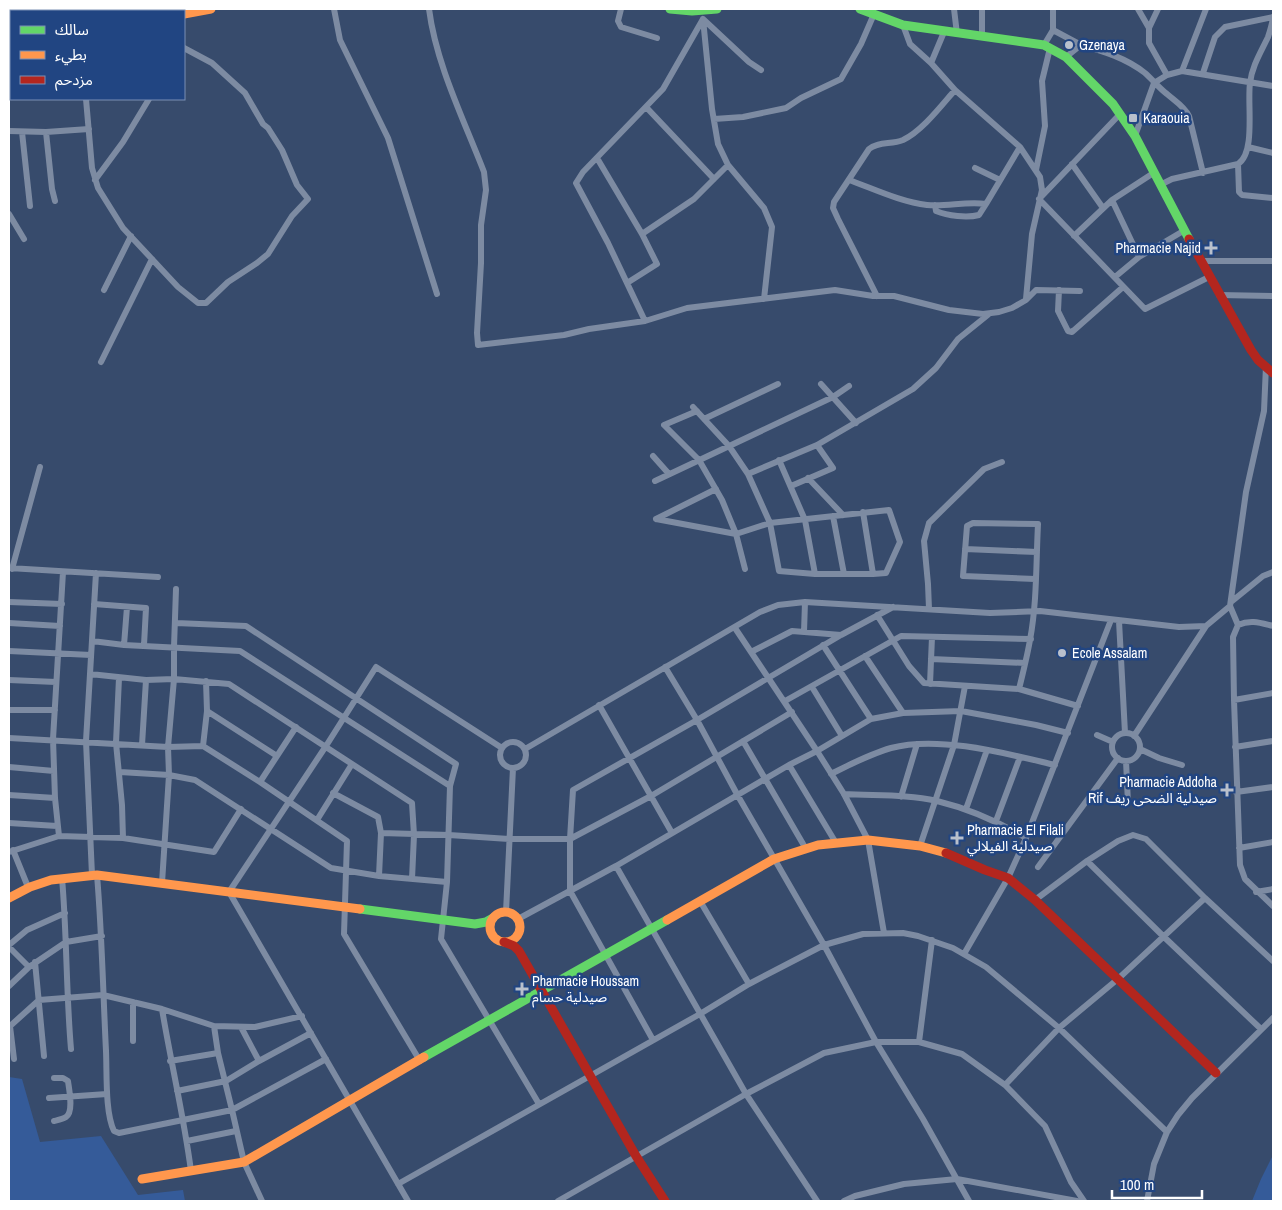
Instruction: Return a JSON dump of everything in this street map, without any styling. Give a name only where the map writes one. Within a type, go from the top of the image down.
[{"type":"street","points":[[121,9],[126,10]]},
{"type":"street","points":[[185,14],[211,9]]},
{"type":"street","points":[[334,9],[340,40],[388,138],[437,294]]},
{"type":"street","points":[[429,9],[430,20],[445,72],[484,172],[486,182],[481,225],[478,344],[564,335],[589,329],[644,321],[687,308],[835,290],[877,296],[894,296],[955,311],[976,314],[1006,310],[1026,300],[1036,290],[1080,291]]},
{"type":"street","points":[[621,9],[618,20],[621,28],[657,38]]},
{"type":"street","points":[[670,9],[692,11],[703,15],[749,62],[761,70]]},
{"type":"street","points":[[644,321],[608,243],[576,183],[583,172],[646,107],[669,80],[703,15],[717,9]]},
{"type":"street","points":[[860,9],[903,25],[1047,46],[1066,57],[1102,92],[1135,136],[1162,184],[1209,277],[1250,350],[1273,373]]},
{"type":"street","points":[[954,9],[957,34]]},
{"type":"street","points":[[982,9],[982,36]]},
{"type":"street","points":[[1036,170],[1045,126],[1042,81],[1047,46],[1052,30],[1053,9]]},
{"type":"street","points":[[1138,9],[1149,28]]},
{"type":"street","points":[[1158,9],[1149,28],[1149,43],[1167,75]]},
{"type":"street","points":[[1182,71],[1206,9]]},
{"type":"street","points":[[714,119],[743,118],[786,108],[801,98],[841,79],[861,44],[874,14]]},
{"type":"street","points":[[703,15],[718,144],[728,165],[764,208],[772,227],[764,300]]},
{"type":"street","points":[[1162,184],[1172,179],[1238,164],[1242,161],[1248,147],[1250,82],[1257,57],[1269,36],[1273,18],[1225,26],[1214,37],[1203,73]]},
{"type":"street","points":[[903,25],[910,44],[931,63],[955,90],[1020,147],[1036,170],[1042,190],[1032,234],[1026,300]]},
{"type":"street","points":[[1052,30],[1081,45],[1106,52],[1145,73],[1185,109],[1189,116],[1202,173]]},
{"type":"street","points":[[931,63],[944,32]]},
{"type":"street","points":[[1066,57],[1081,45]]},
{"type":"street","points":[[86,100],[92,168],[98,188],[123,228],[178,287],[198,303],[206,303],[228,282],[268,254],[292,216],[308,199],[297,185],[282,150],[268,128],[263,124],[245,94],[212,63],[185,49]]},
{"type":"street","points":[[1135,136],[1154,83],[1167,75],[1182,71],[1203,73],[1273,86]]},
{"type":"street","points":[[877,296],[834,208],[834,202],[869,149],[875,144],[900,141],[909,137],[955,90]]},
{"type":"street","points":[[95,180],[123,142],[148,100]]},
{"type":"street","points":[[646,107],[714,179]]},
{"type":"street","points":[[1039,199],[1120,114]]},
{"type":"street","points":[[9,131],[46,132],[89,128]]},
{"type":"street","points":[[22,132],[30,206]]},
{"type":"street","points":[[46,132],[55,201]]},
{"type":"street","points":[[935,205],[936,211],[941,213],[968,216],[979,215],[1020,147]]},
{"type":"street","points":[[1248,147],[1273,153]]},
{"type":"street","points":[[597,158],[642,234],[656,264],[627,283]]},
{"type":"street","points":[[1072,164],[1103,208]]},
{"type":"street","points":[[1238,164],[1239,192],[1242,195],[1273,198]]},
{"type":"street","points":[[642,234],[694,199],[728,165]]},
{"type":"street","points":[[975,168],[1000,180]]},
{"type":"street","points":[[1074,236],[1112,200],[1155,172]]},
{"type":"street","points":[[850,180],[911,202],[935,205],[959,203],[986,204]]},
{"type":"street","points":[[1039,199],[1143,307],[1147,308],[1209,277]]},
{"type":"street","points":[[1112,200],[1139,257]]},
{"type":"street","points":[[9,214],[24,238]]},
{"type":"street","points":[[1115,277],[1139,257],[1185,230]]},
{"type":"street","points":[[104,290],[131,236]]},
{"type":"street","points":[[101,362],[152,259]]},
{"type":"street","points":[[1201,261],[1273,261]]},
{"type":"street","points":[[1059,290],[1058,314],[1068,331],[1072,332],[1123,286]]},
{"type":"street","points":[[1219,295],[1273,296]]},
{"type":"street","points":[[748,474],[816,445],[921,383],[936,368],[958,339],[990,313]]},
{"type":"street","points":[[1266,366],[1264,411],[1246,492],[1230,604],[1238,624],[1233,637],[1234,700],[1236,792],[1242,872],[1245,879],[1256,892],[1273,906]]},
{"type":"street","points":[[704,419],[778,384]]},
{"type":"street","points":[[821,384],[856,423]]},
{"type":"street","points":[[655,481],[833,397],[849,386]]},
{"type":"street","points":[[716,489],[656,519],[736,534],[770,523],[889,510],[900,542],[886,573],[815,574],[779,571],[770,523],[748,474],[729,446],[695,409],[664,426],[698,460],[716,489],[736,534],[745,569]]},
{"type":"street","points":[[791,486],[833,468],[816,445]]},
{"type":"street","points":[[653,456],[669,474]]},
{"type":"street","points":[[779,460],[804,519],[815,574]]},
{"type":"street","points":[[929,609],[924,541],[929,523],[984,469],[1002,462]]},
{"type":"street","points":[[40,467],[10,568],[158,577]]},
{"type":"street","points":[[808,478],[843,514]]},
{"type":"street","points":[[863,512],[873,574]]},
{"type":"street","points":[[833,516],[844,574]]},
{"type":"street","points":[[1019,689],[1031,639],[1036,579],[1038,524],[973,523],[967,526],[963,576],[1036,579]]},
{"type":"street","points":[[965,549],[1037,552]]},
{"type":"street","points":[[59,836],[55,798],[53,739],[63,572]]},
{"type":"street","points":[[1134,736],[1206,626],[1263,576],[1273,572]]},
{"type":"street","points":[[96,573],[86,741],[90,837],[102,936],[107,1094],[111,1126],[114,1131],[119,1133],[232,1110],[326,1059]]},
{"type":"street","points":[[162,883],[169,776],[168,746],[174,680],[176,589]]},
{"type":"street","points":[[9,602],[62,604]]},
{"type":"street","points":[[525,749],[760,612],[778,605],[805,602],[998,613],[1034,611],[1179,627],[1206,626]]},
{"type":"street","points":[[804,632],[805,602]]},
{"type":"street","points":[[94,604],[146,608],[144,645]]},
{"type":"street","points":[[653,1040],[570,891],[570,839],[573,790],[697,720],[823,645],[895,606]]},
{"type":"street","points":[[124,645],[128,607]]},
{"type":"street","points":[[877,616],[909,666],[924,683],[1019,689],[1078,706]]},
{"type":"street","points":[[964,954],[1008,878],[1026,838],[1111,620]]},
{"type":"street","points":[[1120,621],[1125,733]]},
{"type":"street","points":[[1238,624],[1258,622],[1273,626]]},
{"type":"street","points":[[9,623],[60,626]]},
{"type":"street","points":[[176,623],[246,626],[456,764],[450,786],[447,882],[441,939],[539,1104]]},
{"type":"street","points":[[735,628],[785,701],[844,794],[868,840],[884,933]]},
{"type":"street","points":[[751,652],[792,631],[842,635]]},
{"type":"street","points":[[785,701],[901,636],[1031,639]]},
{"type":"street","points":[[930,684],[932,637]]},
{"type":"street","points":[[92,641],[124,645],[240,651],[450,786]]},
{"type":"street","points":[[823,645],[871,720]]},
{"type":"street","points":[[9,651],[91,654]]},
{"type":"street","points":[[865,656],[903,713]]},
{"type":"street","points":[[931,659],[1025,664]]},
{"type":"street","points":[[229,892],[376,667],[502,748]]},
{"type":"street","points":[[665,667],[824,945],[876,1042],[924,1119],[969,1201]]},
{"type":"street","points":[[90,674],[146,680],[206,681],[229,684],[412,803],[414,835],[412,879]]},
{"type":"street","points":[[119,678],[116,743],[120,772],[123,838]]},
{"type":"street","points":[[9,680],[56,682]]},
{"type":"street","points":[[142,745],[146,680]]},
{"type":"street","points":[[203,746],[207,711],[206,681]]},
{"type":"street","points":[[920,846],[954,746],[965,686]]},
{"type":"street","points":[[812,687],[842,736]]},
{"type":"street","points":[[1234,700],[1273,693]]},
{"type":"street","points":[[600,704],[672,833]]},
{"type":"street","points":[[9,710],[54,710]]},
{"type":"street","points":[[207,711],[277,756]]},
{"type":"street","points":[[518,919],[616,866],[789,765],[871,720],[903,713],[961,711],[1068,733]]},
{"type":"street","points":[[381,833],[509,839],[570,839],[651,796],[792,712]]},
{"type":"street","points":[[260,782],[296,727]]},
{"type":"street","points":[[1125,733],[1134,736],[1140,744],[1140,749],[1135,757],[1126,761],[1118,758],[1113,751],[1113,742],[1118,736],[1125,733]]},
{"type":"street","points":[[1096,735],[1113,742]]},
{"type":"street","points":[[9,738],[142,745],[203,746],[347,841],[344,934],[420,1061]]},
{"type":"street","points":[[743,741],[806,849]]},
{"type":"street","points":[[1235,747],[1273,741]]},
{"type":"street","points":[[509,743],[518,743],[525,749],[525,762],[518,768],[506,766],[501,760],[502,748],[509,743]]},
{"type":"street","points":[[831,774],[865,757],[892,748],[916,744],[987,750],[1055,765]]},
{"type":"street","points":[[901,797],[916,744]]},
{"type":"street","points":[[1140,749],[1159,758],[1182,764]]},
{"type":"street","points":[[966,809],[987,750]]},
{"type":"street","points":[[996,821],[1020,757]]},
{"type":"street","points":[[1038,867],[1118,758]]},
{"type":"street","points":[[1126,761],[1128,803]]},
{"type":"street","points":[[316,820],[352,764]]},
{"type":"street","points":[[789,765],[836,843]]},
{"type":"street","points":[[9,767],[54,771]]},
{"type":"street","points":[[506,912],[513,768]]},
{"type":"street","points":[[120,772],[195,780],[331,868],[379,876],[447,882]]},
{"type":"street","points":[[1236,792],[1273,787]]},
{"type":"street","points":[[333,793],[378,817],[381,833],[379,876]]},
{"type":"street","points":[[844,794],[935,801],[966,809],[996,821],[1026,838]]},
{"type":"street","points":[[9,795],[55,798]]},
{"type":"street","points":[[28,887],[11,851],[59,836],[123,838],[164,846],[214,852],[241,809]]},
{"type":"street","points":[[9,823],[57,826]]},
{"type":"street","points":[[1035,900],[1087,861],[1125,837],[1140,836],[1146,839],[1205,898],[1273,961]]},
{"type":"street","points":[[142,1179],[244,1162],[349,1100],[774,859],[806,849],[836,843],[868,840],[920,846],[946,852],[1008,878],[1035,900],[1119,978],[1216,1073]]},
{"type":"street","points":[[1239,848],[1273,842]]},
{"type":"street","points":[[1087,861],[1262,1029]]},
{"type":"street","points":[[616,866],[746,1094],[817,1201]]},
{"type":"street","points":[[9,898],[28,887],[62,878],[94,875],[443,919],[475,924],[486,928],[496,939],[514,946],[519,951],[636,1156],[665,1201]]},
{"type":"street","points":[[62,878],[66,942],[66,999],[71,1049]]},
{"type":"street","points":[[1256,892],[1273,889]]},
{"type":"street","points":[[229,892],[408,1201]]},
{"type":"street","points":[[1005,1085],[1059,1028],[1119,978],[1205,898]]},
{"type":"street","points":[[700,901],[749,984]]},
{"type":"street","points":[[475,924],[486,922],[501,912],[515,915],[520,924],[519,951]]},
{"type":"street","points":[[29,967],[9,946],[27,930],[65,913]]},
{"type":"street","points":[[492,934],[490,925],[493,918]]},
{"type":"street","points":[[504,942],[513,940],[519,933]]},
{"type":"street","points":[[398,1184],[700,1014],[749,984],[824,945],[863,934],[903,933],[918,936],[953,948],[986,967],[1059,1028],[1167,1132]]},
{"type":"street","points":[[9,986],[35,962],[66,942],[102,936]]},
{"type":"street","points":[[919,1042],[932,940]]},
{"type":"street","points":[[35,962],[44,1056]]},
{"type":"street","points":[[14,1059],[9,1027],[39,1000],[104,995],[162,1009],[214,1026],[255,1027],[302,1016]]},
{"type":"street","points":[[133,1002],[133,1041]]},
{"type":"street","points":[[162,1009],[191,1171]]},
{"type":"street","points":[[1147,1201],[1154,1164],[1167,1132],[1192,1098],[1273,1018]]},
{"type":"street","points":[[214,1026],[218,1053],[244,1162],[262,1201]]},
{"type":"street","points":[[242,1027],[259,1061]]},
{"type":"street","points":[[177,1091],[226,1081],[259,1061],[311,1034]]},
{"type":"street","points":[[558,1201],[746,1094],[824,1053],[876,1042],[919,1042],[962,1054],[1005,1085],[1046,1126],[1072,1182],[1084,1201]]},
{"type":"street","points":[[170,1061],[218,1053]]},
{"type":"street","points":[[54,1078],[68,1080],[70,1097],[70,1112],[66,1117],[54,1121]]},
{"type":"street","points":[[49,1098],[107,1094]]},
{"type":"street","points":[[187,1141],[236,1131]]},
{"type":"street","points":[[844,1201],[856,1196],[904,1184],[957,1179],[1077,1201]]},
{"type":"shaded area","points":[[9,1077],[22,1079],[40,1142],[101,1136],[138,1195],[183,1190],[185,1201],[9,1201]]},
{"type":"shaded area","points":[[1273,1155],[1273,1201],[1252,1201],[1261,1179]]},
{"type":"traffic: fast","points":[[670,9],[692,11],[717,9]]},
{"type":"traffic: fast","points":[[860,9],[903,25],[1044,45],[1066,57],[1113,104],[1135,136],[1189,239]]},
{"type":"traffic: fast","points":[[360,909],[475,924],[486,922],[493,918]]},
{"type":"traffic: fast","points":[[424,1057],[667,920]]},
{"type":"traffic: slow","points":[[185,14],[211,9]]},
{"type":"traffic: slow","points":[[667,920],[774,859],[818,845],[868,840],[920,846],[946,853]]},
{"type":"traffic: slow","points":[[9,898],[30,887],[51,880],[97,875],[360,909]]},
{"type":"traffic: slow","points":[[505,912],[516,916],[520,927],[516,938],[505,942],[494,938],[490,927],[494,916],[505,912]]},
{"type":"traffic: slow","points":[[142,1179],[244,1162],[424,1057]]},
{"type":"traffic: jam","points":[[1189,239],[1251,350],[1258,360],[1273,373]]},
{"type":"traffic: jam","points":[[946,853],[1008,878],[1035,900],[1216,1073]]},
{"type":"traffic: jam","points":[[504,942],[514,946],[519,951],[636,1156],[665,1201]]},
{"type":"place","name":"Gzenaya","points":[[1069,45]]},
{"type":"place","name":"Karaouia","points":[[1133,118]]},
{"type":"place","name":"Pharmacie Najid","points":[[1211,248]]},
{"type":"place","name":"Ecole Assalam","points":[[1062,653]]},
{"type":"place","name":"Pharmacie Addoha Rif صيدلية الضحى ريف","points":[[1227,790]]},
{"type":"place","name":"Pharmacie El Filali صيدلية الفيلالي","points":[[957,838]]},
{"type":"place","name":"Pharmacie Houssam صيدلية حسام","points":[[522,989]]}]
